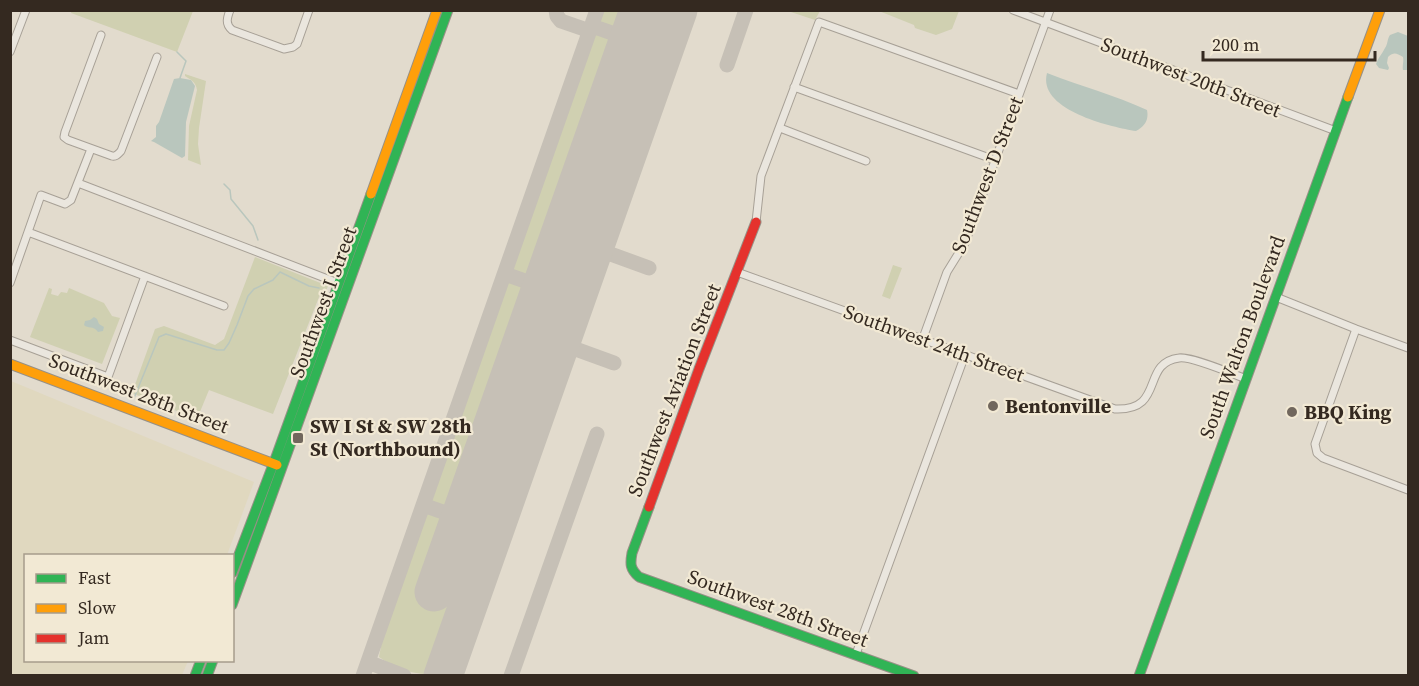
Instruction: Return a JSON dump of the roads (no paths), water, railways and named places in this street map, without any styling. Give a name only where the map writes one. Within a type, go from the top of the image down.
[{"type":"main road","name":"Southwest I Street","points":[[234,599],[338,283],[437,10]]},
{"type":"main road","name":"Southwest I Street","points":[[234,568],[278,465],[448,10]]},
{"type":"main road","name":"South Walton Boulevard","points":[[1139,675],[1380,10]]},
{"type":"main road","name":"Southwest Aviation Street","points":[[632,571],[630,567],[632,553],[696,377],[756,222]]},
{"type":"main road","name":"Southwest 28th Street","points":[[10,364],[278,465]]},
{"type":"main road","name":"Southwest 28th Street","points":[[632,571],[639,577],[907,674]]},
{"type":"street","points":[[10,52],[13,37],[26,10]]},
{"type":"street","points":[[230,10],[227,22],[232,30],[284,49],[297,44],[309,10]]},
{"type":"street","name":"Southwest 20th Street","points":[[1013,10],[1336,131]]},
{"type":"street","name":"Southwest D Street","points":[[923,338],[948,272],[965,243],[1050,10]]},
{"type":"street","points":[[756,222],[761,176],[819,22],[1019,94]]},
{"type":"street","points":[[101,35],[65,132],[64,137],[68,140],[115,157],[121,151],[157,57]]},
{"type":"street","points":[[794,87],[995,160]]},
{"type":"street","points":[[780,128],[866,161]]},
{"type":"street","points":[[10,283],[41,195],[65,204],[71,200],[91,149]]},
{"type":"street","points":[[78,183],[338,283]]},
{"type":"street","points":[[28,232],[224,306]]},
{"type":"street","name":"Southwest 24th Street","points":[[737,272],[1115,409],[1127,410],[1138,406],[1148,395],[1159,367],[1179,357],[1191,359],[1246,379]]},
{"type":"street","points":[[10,340],[108,377],[146,276]]},
{"type":"street","points":[[1276,297],[1408,348]]},
{"type":"street","points":[[1356,329],[1315,444],[1317,453],[1323,458],[1408,490]]},
{"type":"street","points":[[856,654],[965,355]]},
{"type":"waterway","points":[[177,52],[186,61],[180,78]]},
{"type":"waterway","points":[[224,184],[230,190],[231,199],[253,226],[258,240]]},
{"type":"waterway","points":[[134,398],[159,337],[166,334],[217,350],[224,350],[248,296],[254,289],[273,280],[280,272],[309,286],[319,288]]},
{"type":"place","name":"Bentonville","points":[[993,406]]},
{"type":"place","name":"BBQ King","points":[[1292,412]]},
{"type":"place","name":"SW I St & SW 28th St (Northbound)","points":[[298,438]]}]
